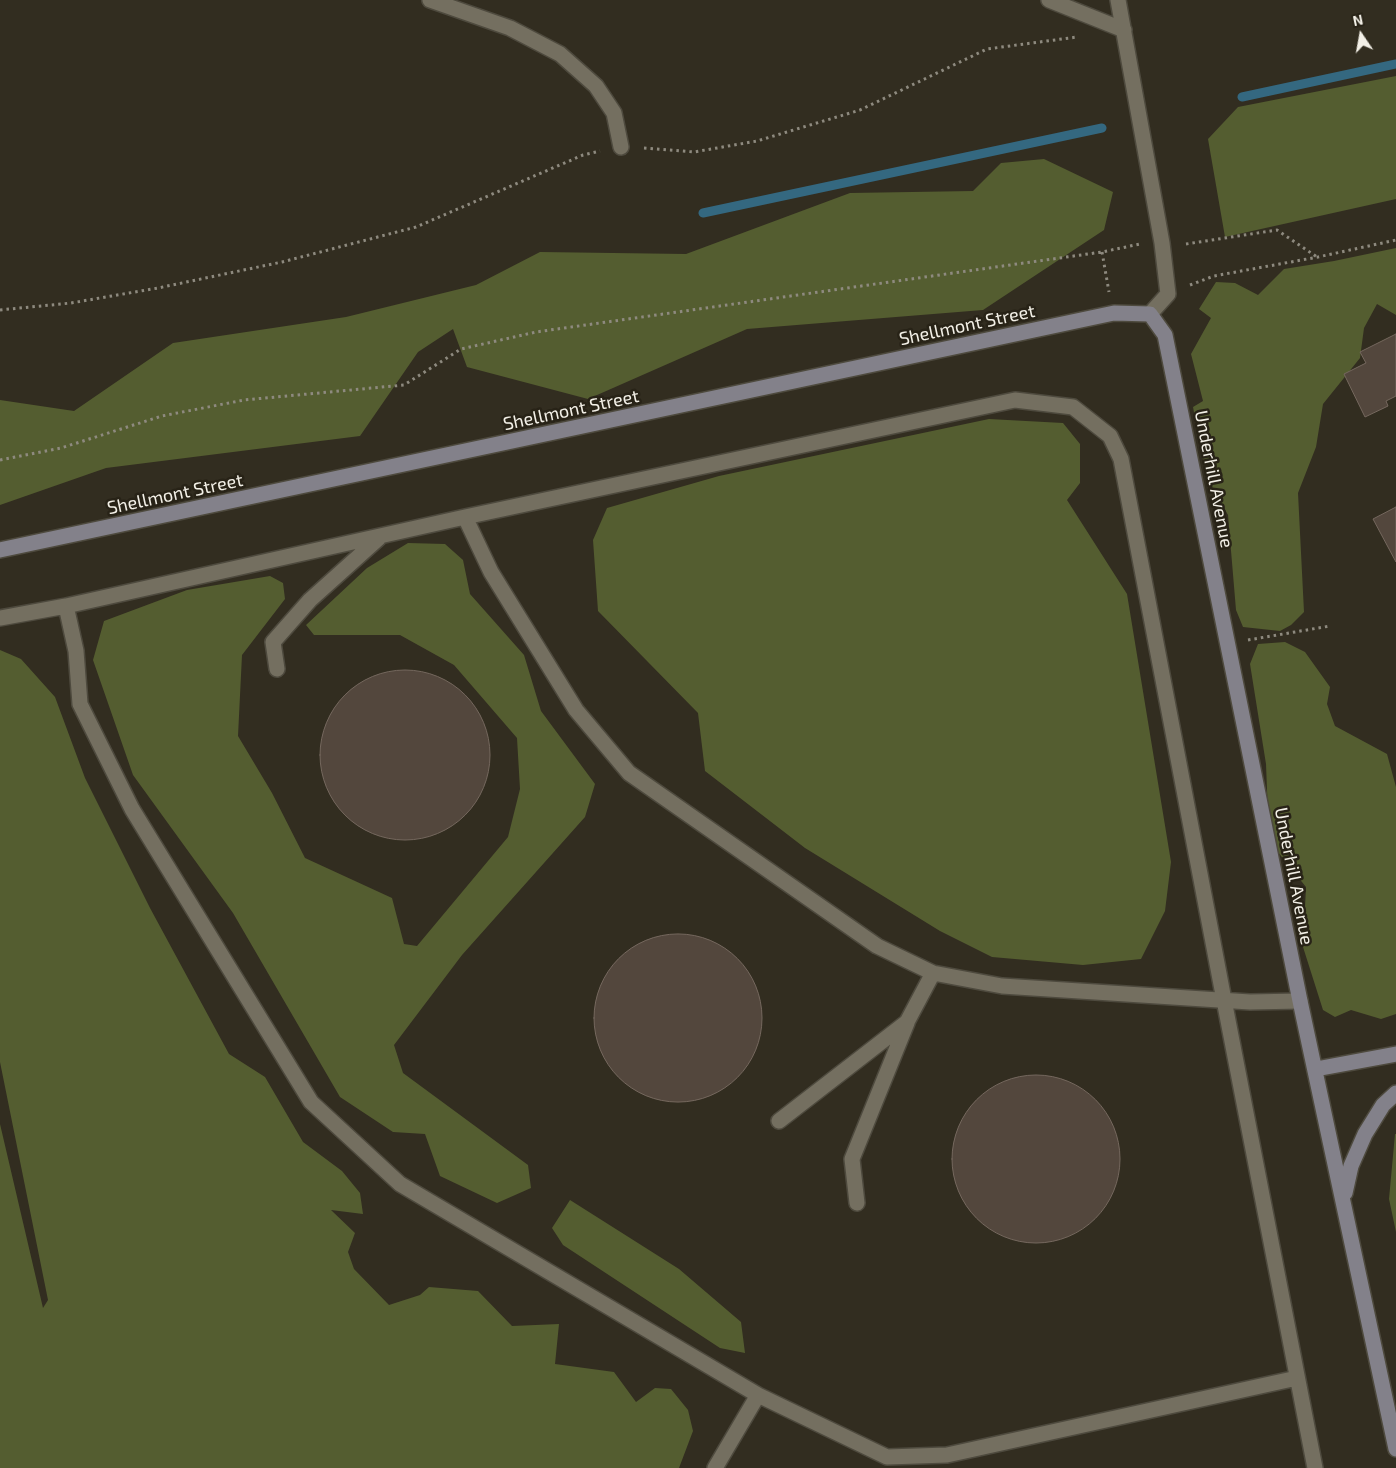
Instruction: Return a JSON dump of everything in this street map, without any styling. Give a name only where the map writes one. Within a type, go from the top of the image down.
[{"type":"street","name":"Shellmont Street","points":[[0,550],[1114,313],[1150,314]]},
{"type":"street","name":"Underhill Avenue","points":[[1150,314],[1165,335],[1300,1001],[1396,1449]]},
{"type":"street","points":[[1316,1069],[1396,1054]]},
{"type":"street","points":[[1343,1200],[1351,1166],[1365,1134],[1383,1105],[1396,1093]]},
{"type":"lane","points":[[430,0],[510,28],[560,54],[596,86],[614,113],[622,147]]},
{"type":"lane","points":[[1049,0],[1124,30]]},
{"type":"lane","points":[[1118,0],[1162,243],[1168,294],[1150,314]]},
{"type":"lane","points":[[0,618],[66,606],[380,538],[466,517],[1015,400],[1073,407],[1110,436],[1121,459],[1315,1468]]},
{"type":"lane","points":[[466,517],[491,572],[576,710],[629,773],[877,946],[933,973],[1002,986],[1250,1002],[1300,1001]]},
{"type":"lane","points":[[277,670],[273,642],[310,600],[380,538]]},
{"type":"lane","points":[[66,606],[76,651],[80,704],[132,808],[311,1102],[400,1184],[758,1395],[887,1457],[947,1455],[1297,1378]]},
{"type":"lane","points":[[857,1203],[852,1159],[908,1022],[933,973]]},
{"type":"lane","points":[[779,1121],[908,1022]]},
{"type":"lane","points":[[715,1468],[758,1395]]},
{"type":"path","points":[[0,310],[71,303],[158,288],[282,262],[416,227],[583,155],[622,147],[694,152],[757,141],[860,110],[987,49],[1085,36]]},
{"type":"path","points":[[1186,244],[1276,230],[1318,257]]},
{"type":"path","points":[[1168,294],[1214,276],[1318,257],[1396,240]]},
{"type":"path","points":[[0,460],[61,448],[162,416],[244,400],[404,384],[461,350],[536,332],[1102,252],[1143,243]]},
{"type":"path","points":[[1102,252],[1110,298]]},
{"type":"path","points":[[1228,644],[1330,626]]},
{"type":"green space","points":[[1396,76],[1396,199],[1225,237],[1208,139],[1238,107]]},
{"type":"green space","points":[[1044,159],[1113,192],[1104,230],[983,310],[747,329],[588,399],[467,367],[453,329],[418,352],[360,436],[106,468],[0,505],[0,400],[74,411],[173,343],[346,317],[476,285],[540,252],[686,254],[850,193],[973,191],[1001,163]]},
{"type":"green space","points":[[1396,248],[1396,315],[1377,304],[1364,328],[1360,358],[1323,404],[1316,447],[1298,493],[1304,612],[1291,625],[1280,631],[1243,627],[1236,610],[1228,515],[1206,476],[1193,407],[1203,401],[1191,354],[1211,318],[1199,309],[1216,282],[1235,283],[1258,295],[1284,269]]},
{"type":"green space","points":[[989,419],[1063,423],[1080,444],[1080,483],[1067,500],[1127,594],[1171,862],[1165,911],[1141,959],[1083,965],[992,957],[940,931],[805,848],[705,771],[698,713],[598,611],[593,540],[607,508],[719,476]]},
{"type":"green space","points":[[408,543],[445,544],[463,560],[470,594],[524,655],[541,711],[595,784],[585,817],[462,955],[394,1045],[403,1073],[528,1165],[531,1188],[497,1203],[440,1176],[425,1134],[393,1132],[340,1097],[233,913],[133,775],[93,660],[104,621],[187,590],[270,576],[283,583],[285,599],[242,655],[238,736],[272,793],[305,858],[392,898],[404,944],[417,946],[508,837],[520,789],[517,738],[454,665],[400,635],[314,635],[306,625],[367,568]]},
{"type":"green space","points":[[1285,642],[1305,652],[1330,687],[1327,704],[1335,726],[1387,754],[1396,787],[1396,1014],[1381,1019],[1351,1010],[1335,1017],[1323,1010],[1303,947],[1306,887],[1269,841],[1266,764],[1250,664],[1258,644]]},
{"type":"green space","points":[[0,650],[21,659],[55,697],[85,778],[150,908],[229,1054],[265,1077],[303,1142],[342,1171],[360,1193],[363,1214],[331,1210],[355,1233],[348,1252],[354,1269],[389,1305],[420,1295],[429,1287],[478,1291],[512,1326],[559,1324],[555,1364],[614,1372],[636,1402],[655,1388],[671,1389],[688,1410],[693,1431],[679,1468],[0,1468],[0,1124],[43,1308],[48,1300],[0,1062]]},
{"type":"green space","points":[[1396,1134],[1396,1232],[1389,1199]]},
{"type":"green space","points":[[570,1200],[679,1269],[741,1322],[745,1353],[720,1348],[563,1245],[552,1228]]},
{"type":"building","points":[[1396,334],[1396,396],[1386,401],[1388,406],[1365,417],[1344,374],[1366,363],[1360,352]]},
{"type":"building","points":[[1396,507],[1396,562],[1373,519]]},
{"type":"building","points":[[405,670],[430,674],[445,680],[459,689],[471,701],[480,715],[486,730],[490,755],[486,780],[480,795],[471,809],[459,821],[445,830],[430,836],[405,840],[380,836],[365,830],[351,821],[339,809],[330,795],[324,780],[320,755],[324,730],[330,715],[339,701],[351,689],[365,680],[380,674]]},
{"type":"building","points":[[678,934],[702,938],[718,944],[743,965],[752,978],[758,994],[762,1018],[758,1042],[752,1058],[731,1083],[718,1092],[702,1098],[678,1102],[654,1098],[638,1092],[613,1071],[604,1058],[598,1042],[594,1018],[598,994],[604,978],[625,953],[638,944],[654,938]]},
{"type":"building","points":[[1028,1075],[1044,1075],[1076,1085],[1101,1106],[1114,1127],[1120,1159],[1114,1191],[1106,1206],[1089,1224],[1068,1237],[1044,1243],[1028,1243],[1004,1237],[989,1229],[966,1206],[958,1191],[952,1167],[952,1151],[958,1127],[966,1112],[989,1089],[1004,1081]]},
{"type":"waterway","points":[[1242,97],[1396,64]]},
{"type":"waterway","points":[[703,213],[1102,128]]}]
